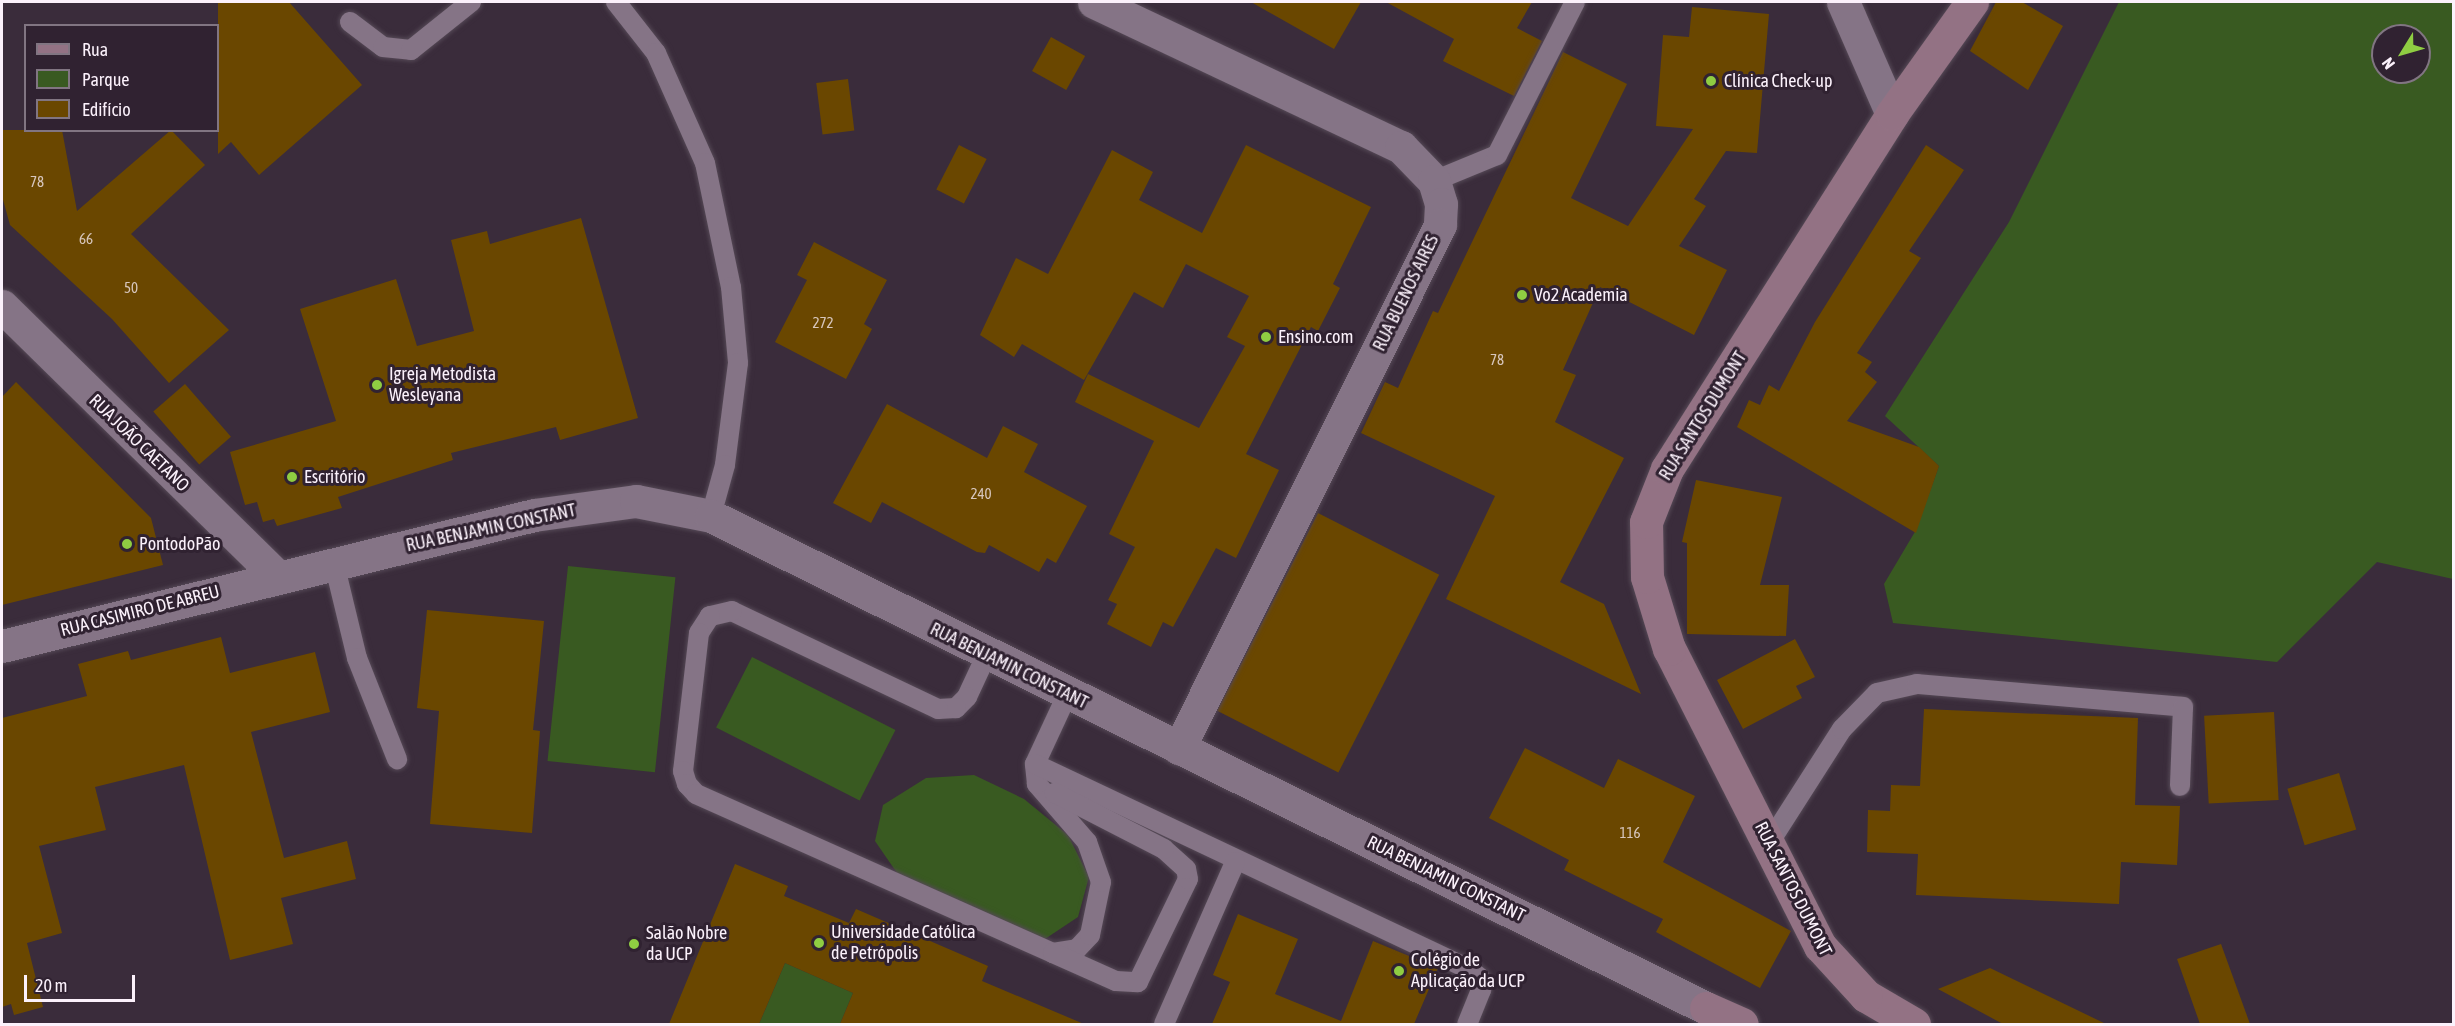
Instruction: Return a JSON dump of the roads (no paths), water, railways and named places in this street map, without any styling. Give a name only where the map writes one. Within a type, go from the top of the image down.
[{"type":"main road","name":"RUA SANTOS DUMONT","points":[[1914,1024],[1866,996],[1838,972],[1769,843],[1669,649],[1647,577],[1646,522],[1667,469],[1892,114],[1972,2]]},
{"type":"main road","points":[[1708,1016],[1742,1024]]},
{"type":"street","points":[[1094,2],[1401,147],[1434,181]]},
{"type":"street","points":[[1843,2],[1892,114]]},
{"type":"street","name":"RUA BUENOS AIRES","points":[[1179,748],[1440,225],[1434,181]]},
{"type":"street","name":"RUA JOÃO CAETANO","points":[[2,306],[278,577]]},
{"type":"street","name":"RUA BENJAMIN CONSTANT","points":[[278,577],[534,515],[636,501],[711,516],[986,656],[1179,748],[1708,1016]]},
{"type":"street","name":"RUA CASIMIRO DE ABREU","points":[[2,646],[278,577]]},
{"type":"lane","points":[[350,22],[383,47],[411,50],[471,2]]},
{"type":"lane","points":[[616,2],[656,53],[705,163],[731,287],[738,363],[725,465],[711,516]]},
{"type":"lane","points":[[1434,181],[1497,155],[1575,2]]},
{"type":"lane","points":[[334,563],[354,650],[397,759]]},
{"type":"lane","points":[[986,656],[968,697],[956,708],[938,709],[732,611],[710,616],[699,633],[683,771],[696,794],[1116,981],[1138,982],[1188,879],[1186,869],[1164,849],[1037,784]]},
{"type":"lane","points":[[1769,843],[1842,729],[1877,693],[1917,684],[2183,707],[2180,786]]},
{"type":"lane","points":[[1053,953],[1077,949],[1090,935],[1101,882],[1088,842],[1037,784],[1035,764],[1067,695]]},
{"type":"lane","points":[[1035,764],[1235,862],[1469,969],[1480,978],[1481,990],[1467,1024]]},
{"type":"lane","points":[[1164,1024],[1235,862]]},
{"type":"place","name":"Clínica Check-up","points":[[1711,81]]},
{"type":"place","name":"Vo2 Academia","points":[[1522,295]]},
{"type":"place","name":"Ensino.com","points":[[1266,337]]},
{"type":"place","name":"Igreja Metodista Wesleyana","points":[[377,385]]},
{"type":"place","name":"Escritório","points":[[292,477]]},
{"type":"place","name":"PontodoPão","points":[[127,544]]},
{"type":"place","name":"Universidade Católica de Petrópolis","points":[[819,943]]},
{"type":"place","name":"Salão Nobre da UCP","points":[[634,944]]},
{"type":"place","name":"Colégio de Aplicação da UCP","points":[[1399,971]]}]
